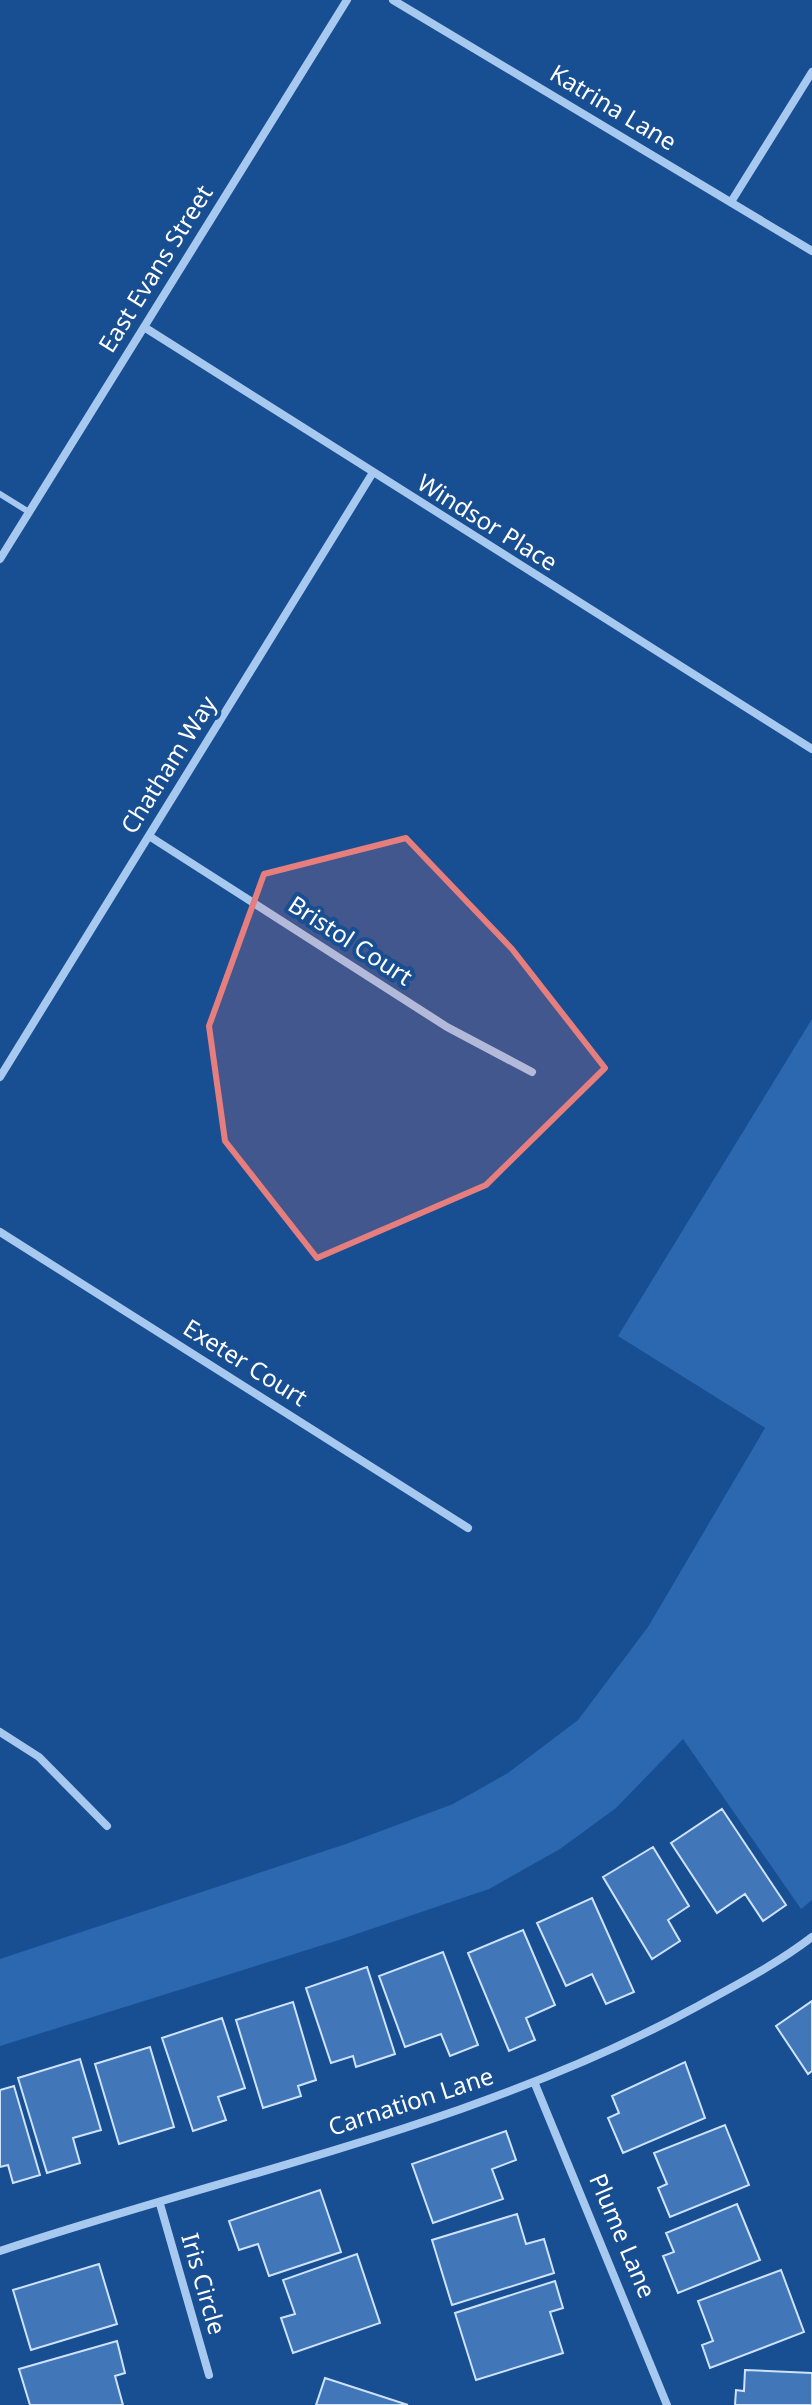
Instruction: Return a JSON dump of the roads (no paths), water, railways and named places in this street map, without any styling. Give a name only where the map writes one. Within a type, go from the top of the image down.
[{"type":"street","name":"East Evans Street","points":[[0,559],[347,0]]},
{"type":"street","name":"Katrina Lane","points":[[393,0],[812,251]]},
{"type":"street","points":[[731,202],[812,72]]},
{"type":"street","name":"Windsor Place","points":[[144,327],[372,474],[812,749]]},
{"type":"street","name":"Chatham Way","points":[[0,1077],[372,474]]},
{"type":"street","name":"Bristol Court","points":[[149,836],[447,1027],[532,1072]]},
{"type":"street","name":"Exeter Court","points":[[0,1232],[468,1528]]},
{"type":"street","points":[[0,1732],[39,1757],[107,1826]]},
{"type":"street","name":"Carnation Lane","points":[[0,2251],[160,2204],[535,2084],[660,2027],[737,1985],[812,1937]]},
{"type":"street","name":"Plume Lane","points":[[535,2084],[667,2405]]},
{"type":"street","name":"Iris Circle","points":[[160,2204],[209,2375]]},
{"type":"lane","points":[[0,494],[29,512]]}]
